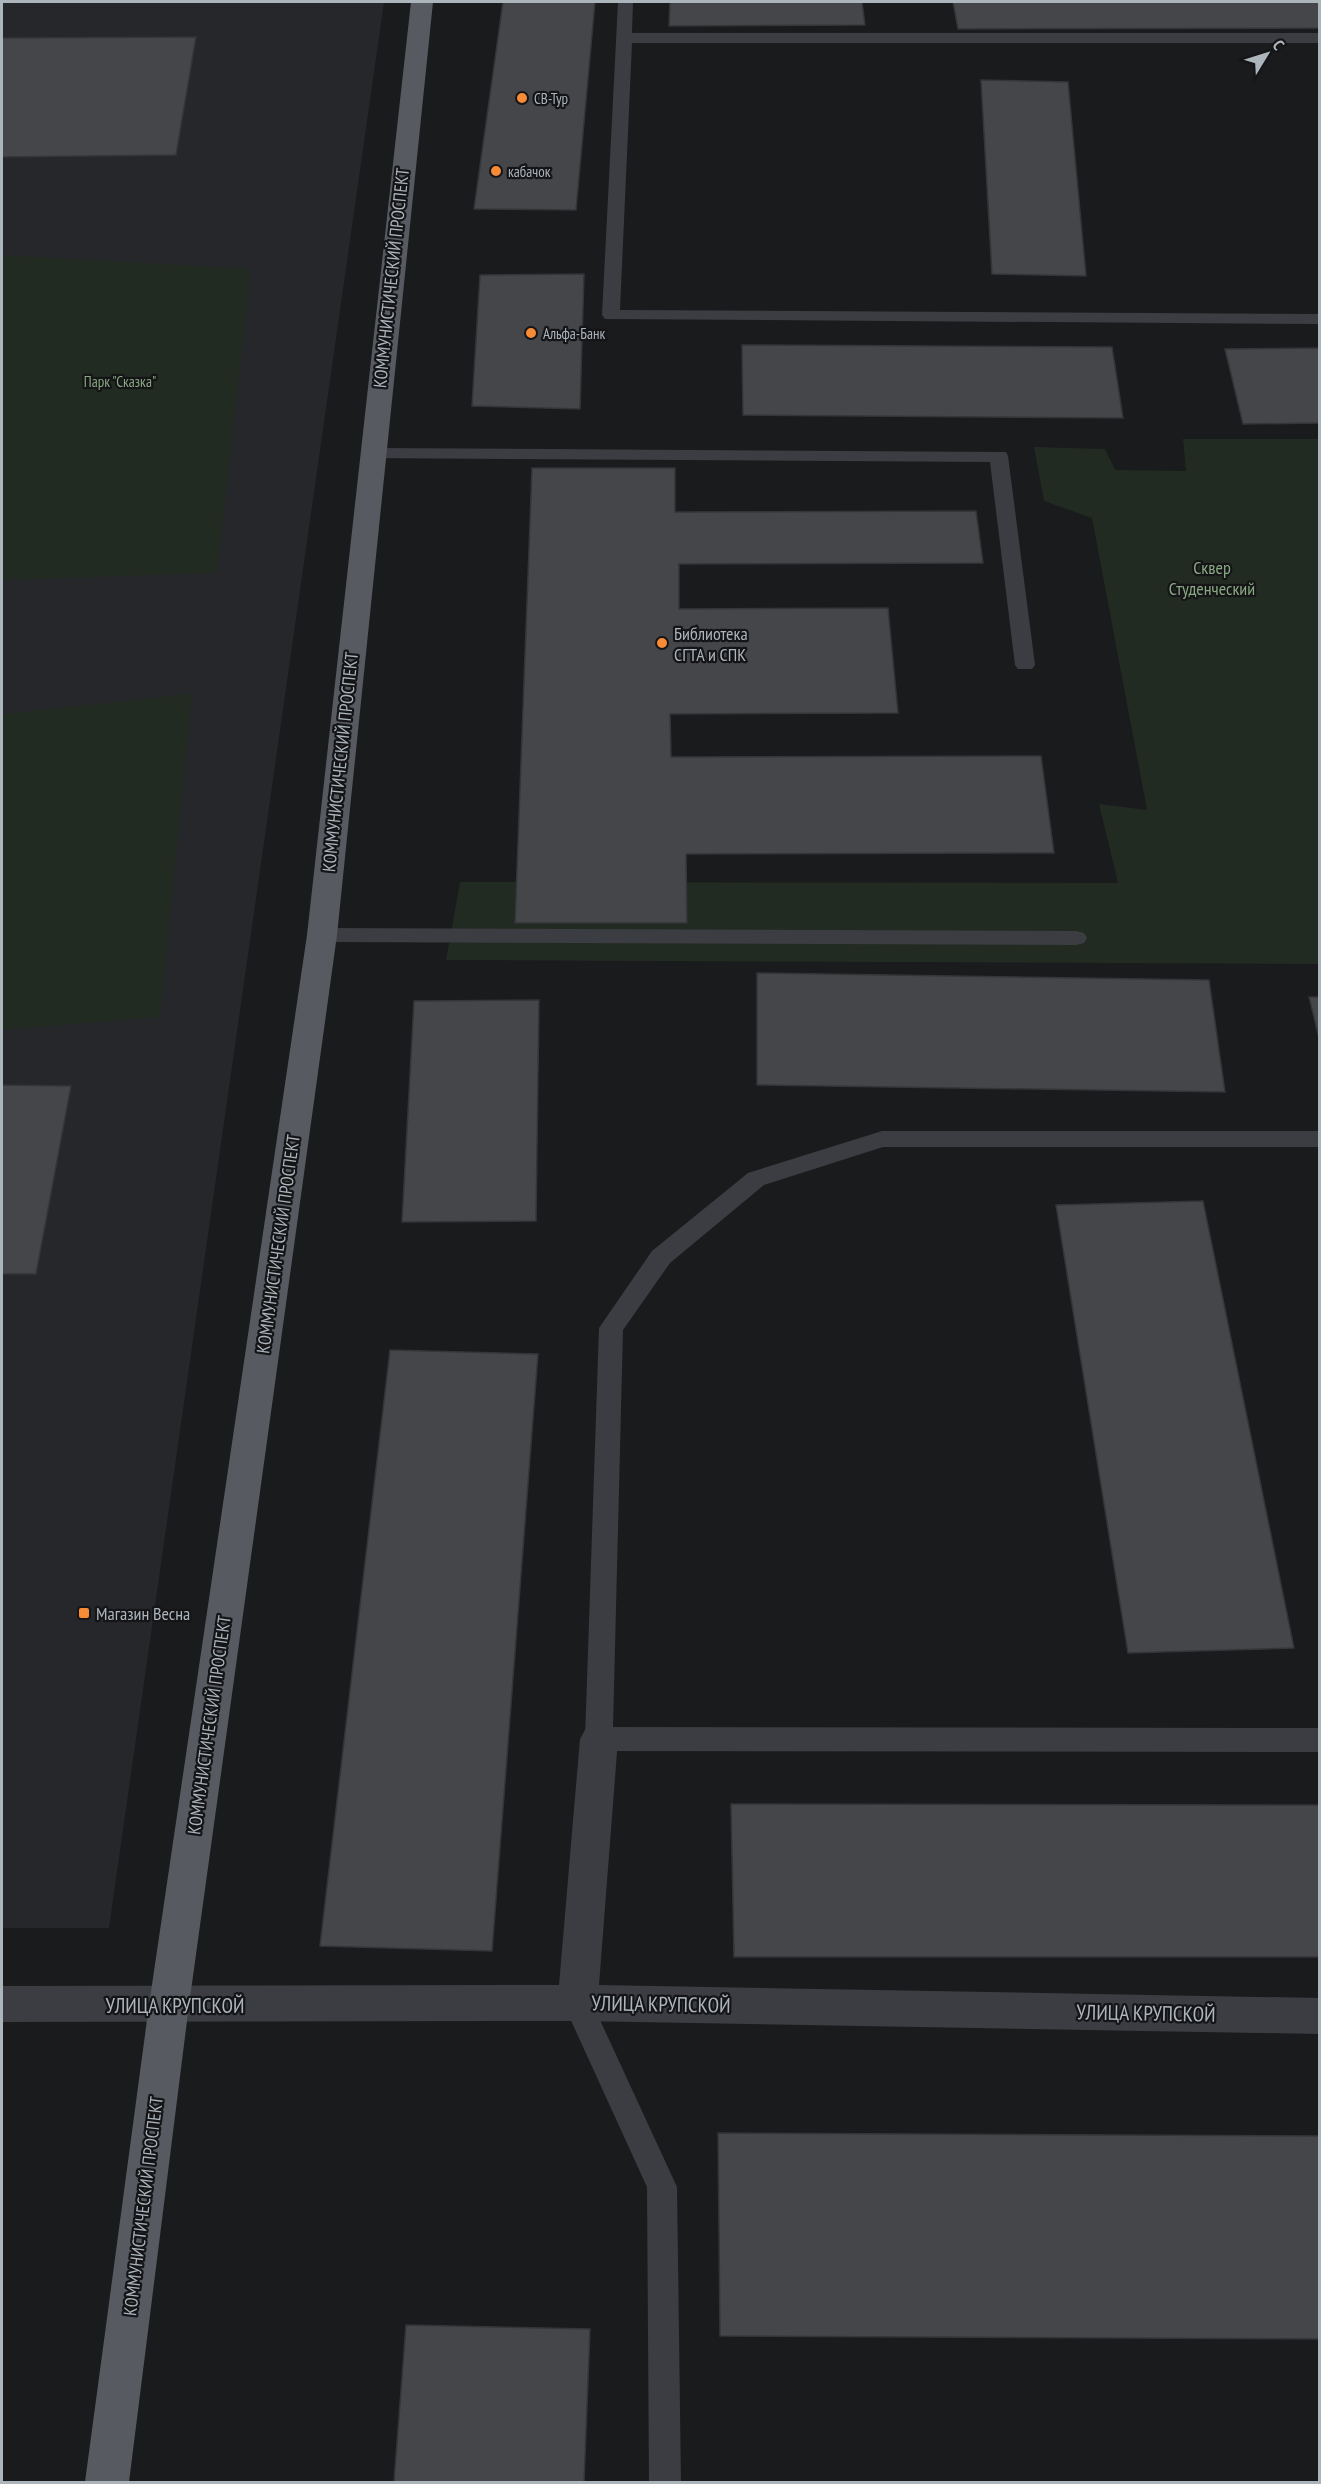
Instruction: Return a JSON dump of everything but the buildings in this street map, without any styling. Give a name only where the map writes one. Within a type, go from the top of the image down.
[{"type":"main road","name":"КОММУНИСТИЧЕСКИЙ ПРОСПЕКТ","points":[[107,2482],[169,2006],[322,935],[422,2]]},
{"type":"street","points":[[578,2003],[599,1739]]},
{"type":"street","name":"УЛИЦА КРУПСКОЙ","points":[[2,2004],[169,2006],[578,2003],[1320,2016]]},
{"type":"lane","points":[[625,2],[611,315],[1320,319]]},
{"type":"lane","points":[[624,38],[1320,39]]},
{"type":"lane","points":[[372,454],[999,456],[1025,665]]},
{"type":"lane","points":[[322,935],[1077,938]]},
{"type":"lane","points":[[1320,1139],[882,1139],[756,1179],[661,1257],[611,1328],[599,1739],[1320,1740]]},
{"type":"lane","points":[[578,2003],[662,2187],[665,2482]]},
{"type":"shaded area","points":[[2,2],[384,2],[109,1928],[2,1928]]},
{"type":"green space","name":"Парк \"Сказка\"","points":[[2,255],[251,269],[217,573],[2,580]]},
{"type":"green space","name":"Сквер Студенческий","points":[[1183,439],[1319,439],[1319,964],[446,960],[460,882],[1118,883],[1099,804],[1147,810],[1092,518],[1044,501],[1034,447],[1105,449],[1115,470],[1186,471]]},
{"type":"green space","points":[[192,694],[160,1017],[2,1030],[2,714]]},
{"type":"place","name":"СВ-Тур","points":[[522,98]]},
{"type":"place","name":"кабачок","points":[[496,171]]},
{"type":"place","name":"Альфа-Банк","points":[[531,333]]},
{"type":"place","name":"Библиотека СГТА и СПК","points":[[662,643]]},
{"type":"place","name":"Магазин Весна","points":[[84,1613]]}]
